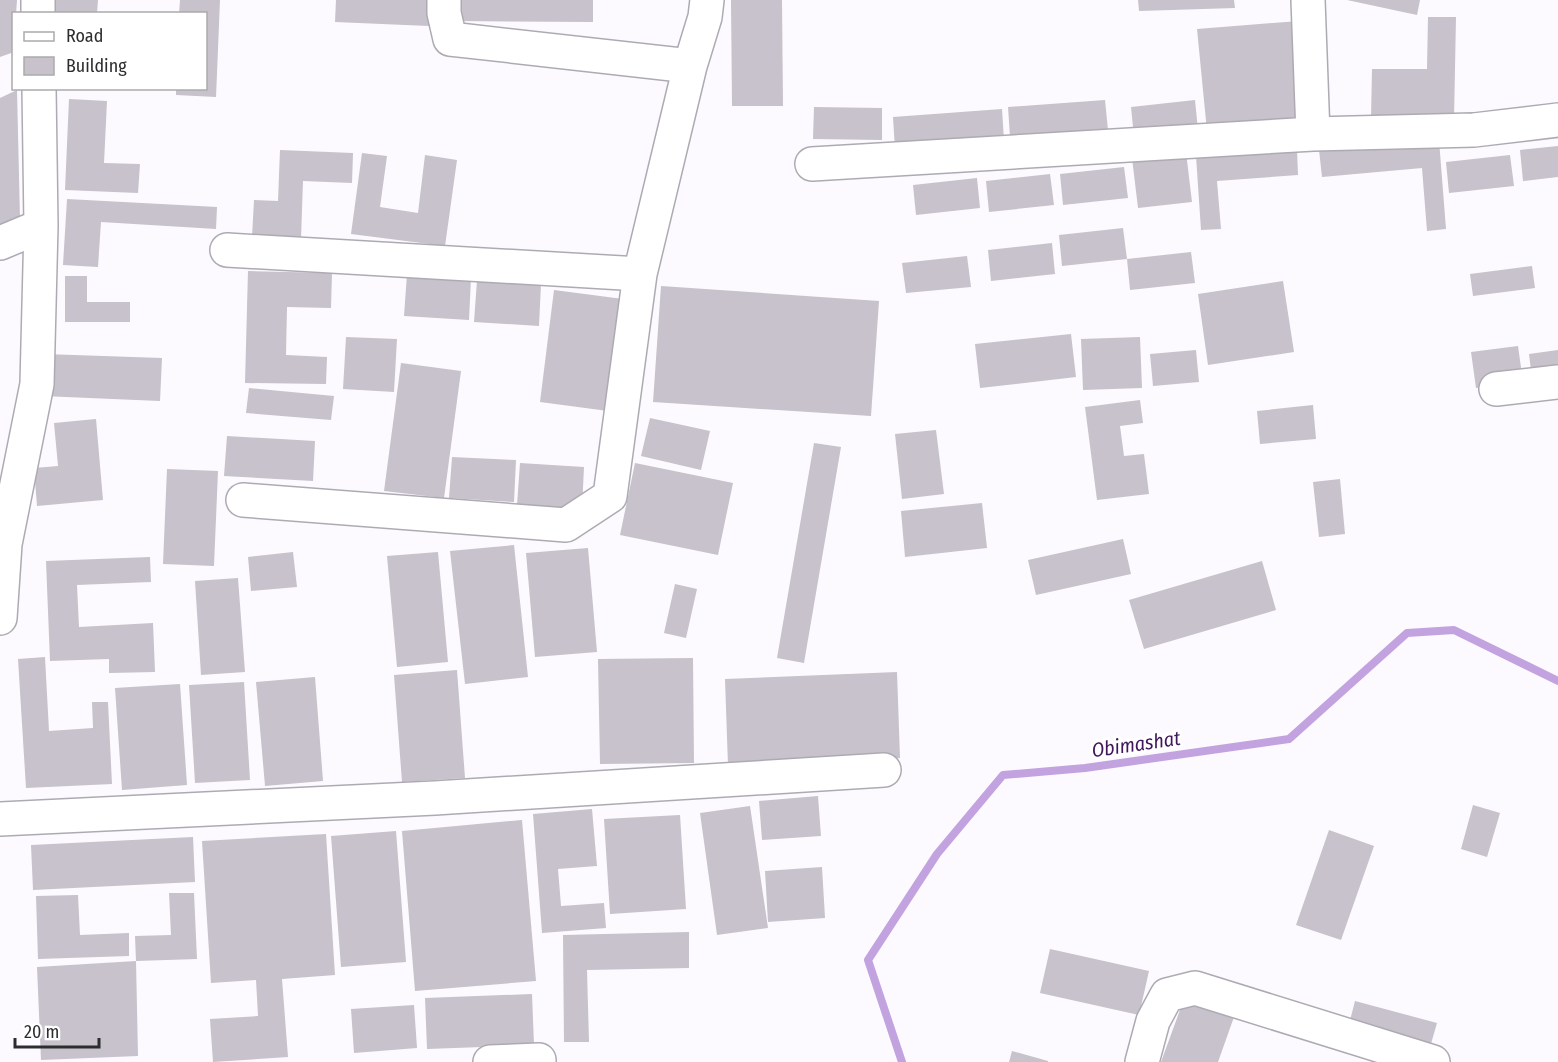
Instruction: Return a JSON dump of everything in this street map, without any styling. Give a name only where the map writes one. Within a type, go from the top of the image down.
[{"type":"street","points":[[444,0],[444,14],[450,39],[690,66]]},
{"type":"street","points":[[243,500],[566,525],[590,512],[610,496],[640,274],[690,66],[705,17],[707,0]]},
{"type":"street","points":[[1308,0],[1313,134]]},
{"type":"street","points":[[0,618],[5,544],[37,384],[41,226],[39,90]]},
{"type":"street","points":[[812,164],[1313,134],[1474,130],[1558,120]]},
{"type":"street","points":[[0,243],[41,226]]},
{"type":"street","points":[[227,250],[640,274]]},
{"type":"street","points":[[1496,389],[1558,382]]},
{"type":"street","points":[[0,819],[435,798],[884,770]]},
{"type":"street","points":[[1142,1062],[1153,1021],[1167,995],[1196,988],[1432,1062]]},
{"type":"street","points":[[490,1062],[539,1060]]},
{"type":"building","points":[[0,0],[17,0],[16,12],[12,12],[12,53],[0,57]]},
{"type":"building","points":[[54,0],[98,0],[97,12],[54,12]]},
{"type":"building","points":[[180,0],[220,0],[216,97],[176,95],[176,90],[207,90],[207,12],[179,12]]},
{"type":"building","points":[[336,0],[430,0],[429,26],[335,22]]},
{"type":"building","points":[[455,0],[593,0],[593,22],[455,21]]},
{"type":"building","points":[[731,0],[782,0],[783,106],[732,106]]},
{"type":"building","points":[[1138,0],[1234,0],[1235,8],[1139,11]]},
{"type":"building","points":[[1347,0],[1420,0],[1417,15]]},
{"type":"building","points":[[1428,17],[1456,17],[1454,119],[1371,118],[1372,69],[1427,69]]},
{"type":"building","points":[[1299,21],[1302,127],[1207,131],[1197,29]]},
{"type":"building","points":[[17,90],[20,219],[0,229],[0,98]]},
{"type":"building","points":[[69,99],[107,101],[104,163],[140,164],[138,193],[65,190]]},
{"type":"building","points":[[1105,100],[1108,130],[1010,137],[1008,107]]},
{"type":"building","points":[[1195,100],[1198,130],[1134,137],[1131,107]]},
{"type":"building","points":[[814,107],[882,108],[882,140],[813,139]]},
{"type":"building","points":[[1002,109],[1004,141],[895,149],[893,117]]},
{"type":"building","points":[[1439,140],[1446,229],[1427,231],[1422,168],[1322,177],[1319,150]]},
{"type":"building","points":[[1558,146],[1558,177],[1523,181],[1520,150]]},
{"type":"building","points":[[1297,149],[1298,175],[1217,181],[1221,229],[1201,230],[1196,156]]},
{"type":"building","points":[[280,150],[353,153],[352,183],[303,181],[301,239],[252,237],[254,200],[278,201]]},
{"type":"building","points":[[1186,152],[1192,202],[1138,208],[1132,158]]},
{"type":"building","points":[[362,153],[387,156],[380,207],[418,213],[425,155],[457,160],[445,246],[351,234]]},
{"type":"building","points":[[1510,155],[1514,186],[1449,193],[1446,162]]},
{"type":"building","points":[[1124,167],[1128,198],[1063,205],[1060,174]]},
{"type":"building","points":[[1050,174],[1054,205],[989,212],[986,181]]},
{"type":"building","points":[[977,178],[980,208],[916,215],[913,185]]},
{"type":"building","points":[[67,199],[217,207],[216,229],[101,222],[98,267],[63,265]]},
{"type":"building","points":[[1123,228],[1127,259],[1062,266],[1059,235]]},
{"type":"building","points":[[1052,243],[1055,274],[991,281],[988,250]]},
{"type":"building","points":[[1191,252],[1195,283],[1130,290],[1127,259]]},
{"type":"building","points":[[967,256],[971,287],[906,293],[902,263]]},
{"type":"building","points":[[1532,266],[1535,288],[1473,296],[1470,274]]},
{"type":"building","points":[[248,271],[332,273],[331,308],[287,307],[286,355],[327,357],[326,384],[245,383]]},
{"type":"building","points":[[407,274],[471,278],[469,320],[404,316]]},
{"type":"building","points":[[65,276],[87,276],[87,302],[130,302],[130,322],[65,322]]},
{"type":"building","points":[[477,280],[541,284],[539,326],[474,322]]},
{"type":"building","points":[[1283,281],[1294,352],[1208,365],[1198,294]]},
{"type":"building","points":[[661,286],[879,301],[871,416],[653,402]]},
{"type":"building","points":[[554,290],[623,299],[608,411],[540,402]]},
{"type":"building","points":[[1071,334],[1076,377],[980,388],[975,344]]},
{"type":"building","points":[[346,337],[397,339],[394,392],[343,389]]},
{"type":"building","points":[[1140,337],[1142,388],[1083,390],[1081,339]]},
{"type":"building","points":[[1518,346],[1523,382],[1476,388],[1471,352]]},
{"type":"building","points":[[1196,350],[1199,382],[1153,386],[1150,354]]},
{"type":"building","points":[[1558,350],[1558,376],[1532,379],[1529,354]]},
{"type":"building","points":[[44,354],[162,358],[160,401],[42,396]]},
{"type":"building","points":[[401,363],[461,371],[444,498],[384,491]]},
{"type":"building","points":[[249,388],[334,396],[331,420],[246,413]]},
{"type":"building","points":[[1140,400],[1143,423],[1120,426],[1124,456],[1144,454],[1149,494],[1097,500],[1085,407]]},
{"type":"building","points":[[1313,405],[1316,439],[1260,444],[1257,411]]},
{"type":"building","points":[[650,418],[710,431],[701,470],[641,456]]},
{"type":"building","points":[[96,419],[103,500],[37,506],[34,468],[58,466],[54,423]]},
{"type":"building","points":[[936,430],[944,494],[902,499],[895,434]]},
{"type":"building","points":[[227,436],[315,441],[313,481],[224,476]]},
{"type":"building","points":[[814,443],[841,447],[804,663],[777,658]]},
{"type":"building","points":[[452,457],[516,460],[514,502],[449,498]]},
{"type":"building","points":[[520,463],[584,467],[582,509],[517,505]]},
{"type":"building","points":[[635,463],[733,483],[718,555],[620,535]]},
{"type":"building","points":[[167,469],[218,471],[214,566],[163,564]]},
{"type":"building","points":[[1340,479],[1345,534],[1319,537],[1313,482]]},
{"type":"building","points":[[982,503],[987,548],[905,557],[901,511]]},
{"type":"building","points":[[1123,539],[1131,574],[1036,595],[1028,560]]},
{"type":"building","points":[[514,545],[528,677],[465,684],[450,551]]},
{"type":"building","points":[[588,548],[597,652],[535,657],[526,553]]},
{"type":"building","points":[[293,552],[297,587],[251,591],[248,557]]},
{"type":"building","points":[[438,552],[448,662],[397,667],[387,556]]},
{"type":"building","points":[[150,557],[151,582],[77,585],[79,627],[153,623],[155,672],[109,673],[109,659],[50,661],[46,561]]},
{"type":"building","points":[[1262,561],[1276,610],[1144,649],[1129,600]]},
{"type":"building","points":[[238,578],[245,672],[201,675],[195,581]]},
{"type":"building","points":[[675,584],[697,589],[686,638],[664,633]]},
{"type":"building","points":[[45,657],[49,731],[93,728],[92,702],[108,702],[112,784],[26,788],[18,659]]},
{"type":"building","points":[[693,658],[694,763],[600,764],[598,659]]},
{"type":"building","points":[[457,670],[465,778],[402,782],[394,675]]},
{"type":"building","points":[[897,672],[900,758],[728,765],[725,679]]},
{"type":"building","points":[[315,677],[323,781],[265,786],[256,682]]},
{"type":"building","points":[[244,682],[250,780],[195,783],[189,685]]},
{"type":"building","points":[[180,684],[187,785],[122,790],[115,688]]},
{"type":"building","points":[[818,796],[821,836],[762,840],[759,801]]},
{"type":"building","points":[[1473,805],[1500,813],[1487,857],[1461,849]]},
{"type":"building","points":[[750,806],[768,928],[717,935],[700,813]]},
{"type":"building","points":[[592,809],[597,866],[558,869],[561,906],[604,903],[606,928],[542,933],[533,814]]},
{"type":"building","points":[[680,815],[686,909],[610,914],[604,819]]},
{"type":"building","points":[[522,820],[536,981],[415,991],[402,831]]},
{"type":"building","points":[[1329,830],[1374,846],[1341,940],[1296,925]]},
{"type":"building","points":[[396,831],[406,962],[341,967],[331,836]]},
{"type":"building","points":[[326,834],[335,975],[282,979],[288,1057],[213,1062],[210,1019],[258,1016],[256,980],[211,983],[202,841]]},
{"type":"building","points":[[193,837],[195,882],[33,890],[31,845]]},
{"type":"building","points":[[822,867],[825,918],[768,922],[765,871]]},
{"type":"building","points":[[169,893],[194,893],[197,959],[136,961],[135,936],[171,935]]},
{"type":"building","points":[[78,895],[80,935],[129,933],[129,956],[38,959],[36,896]]},
{"type":"building","points":[[689,932],[689,968],[587,970],[589,1042],[564,1042],[563,935]]},
{"type":"building","points":[[1050,949],[1149,971],[1139,1015],[1040,993]]},
{"type":"building","points":[[136,961],[138,1056],[41,1060],[37,967]]},
{"type":"building","points":[[532,994],[534,1045],[427,1049],[425,998]]},
{"type":"building","points":[[1184,999],[1234,1017],[1218,1062],[1161,1062]]},
{"type":"building","points":[[1355,1001],[1437,1023],[1428,1054],[1347,1032]]},
{"type":"building","points":[[414,1005],[417,1048],[354,1053],[351,1009]]},
{"type":"building","points":[[1012,1051],[1048,1061],[1048,1062],[1009,1062]]},
{"type":"waterway","name":"Obimashat","points":[[902,1062],[868,960],[937,854],[1003,775],[1085,768],[1289,739],[1407,633],[1454,630],[1558,681]]}]
